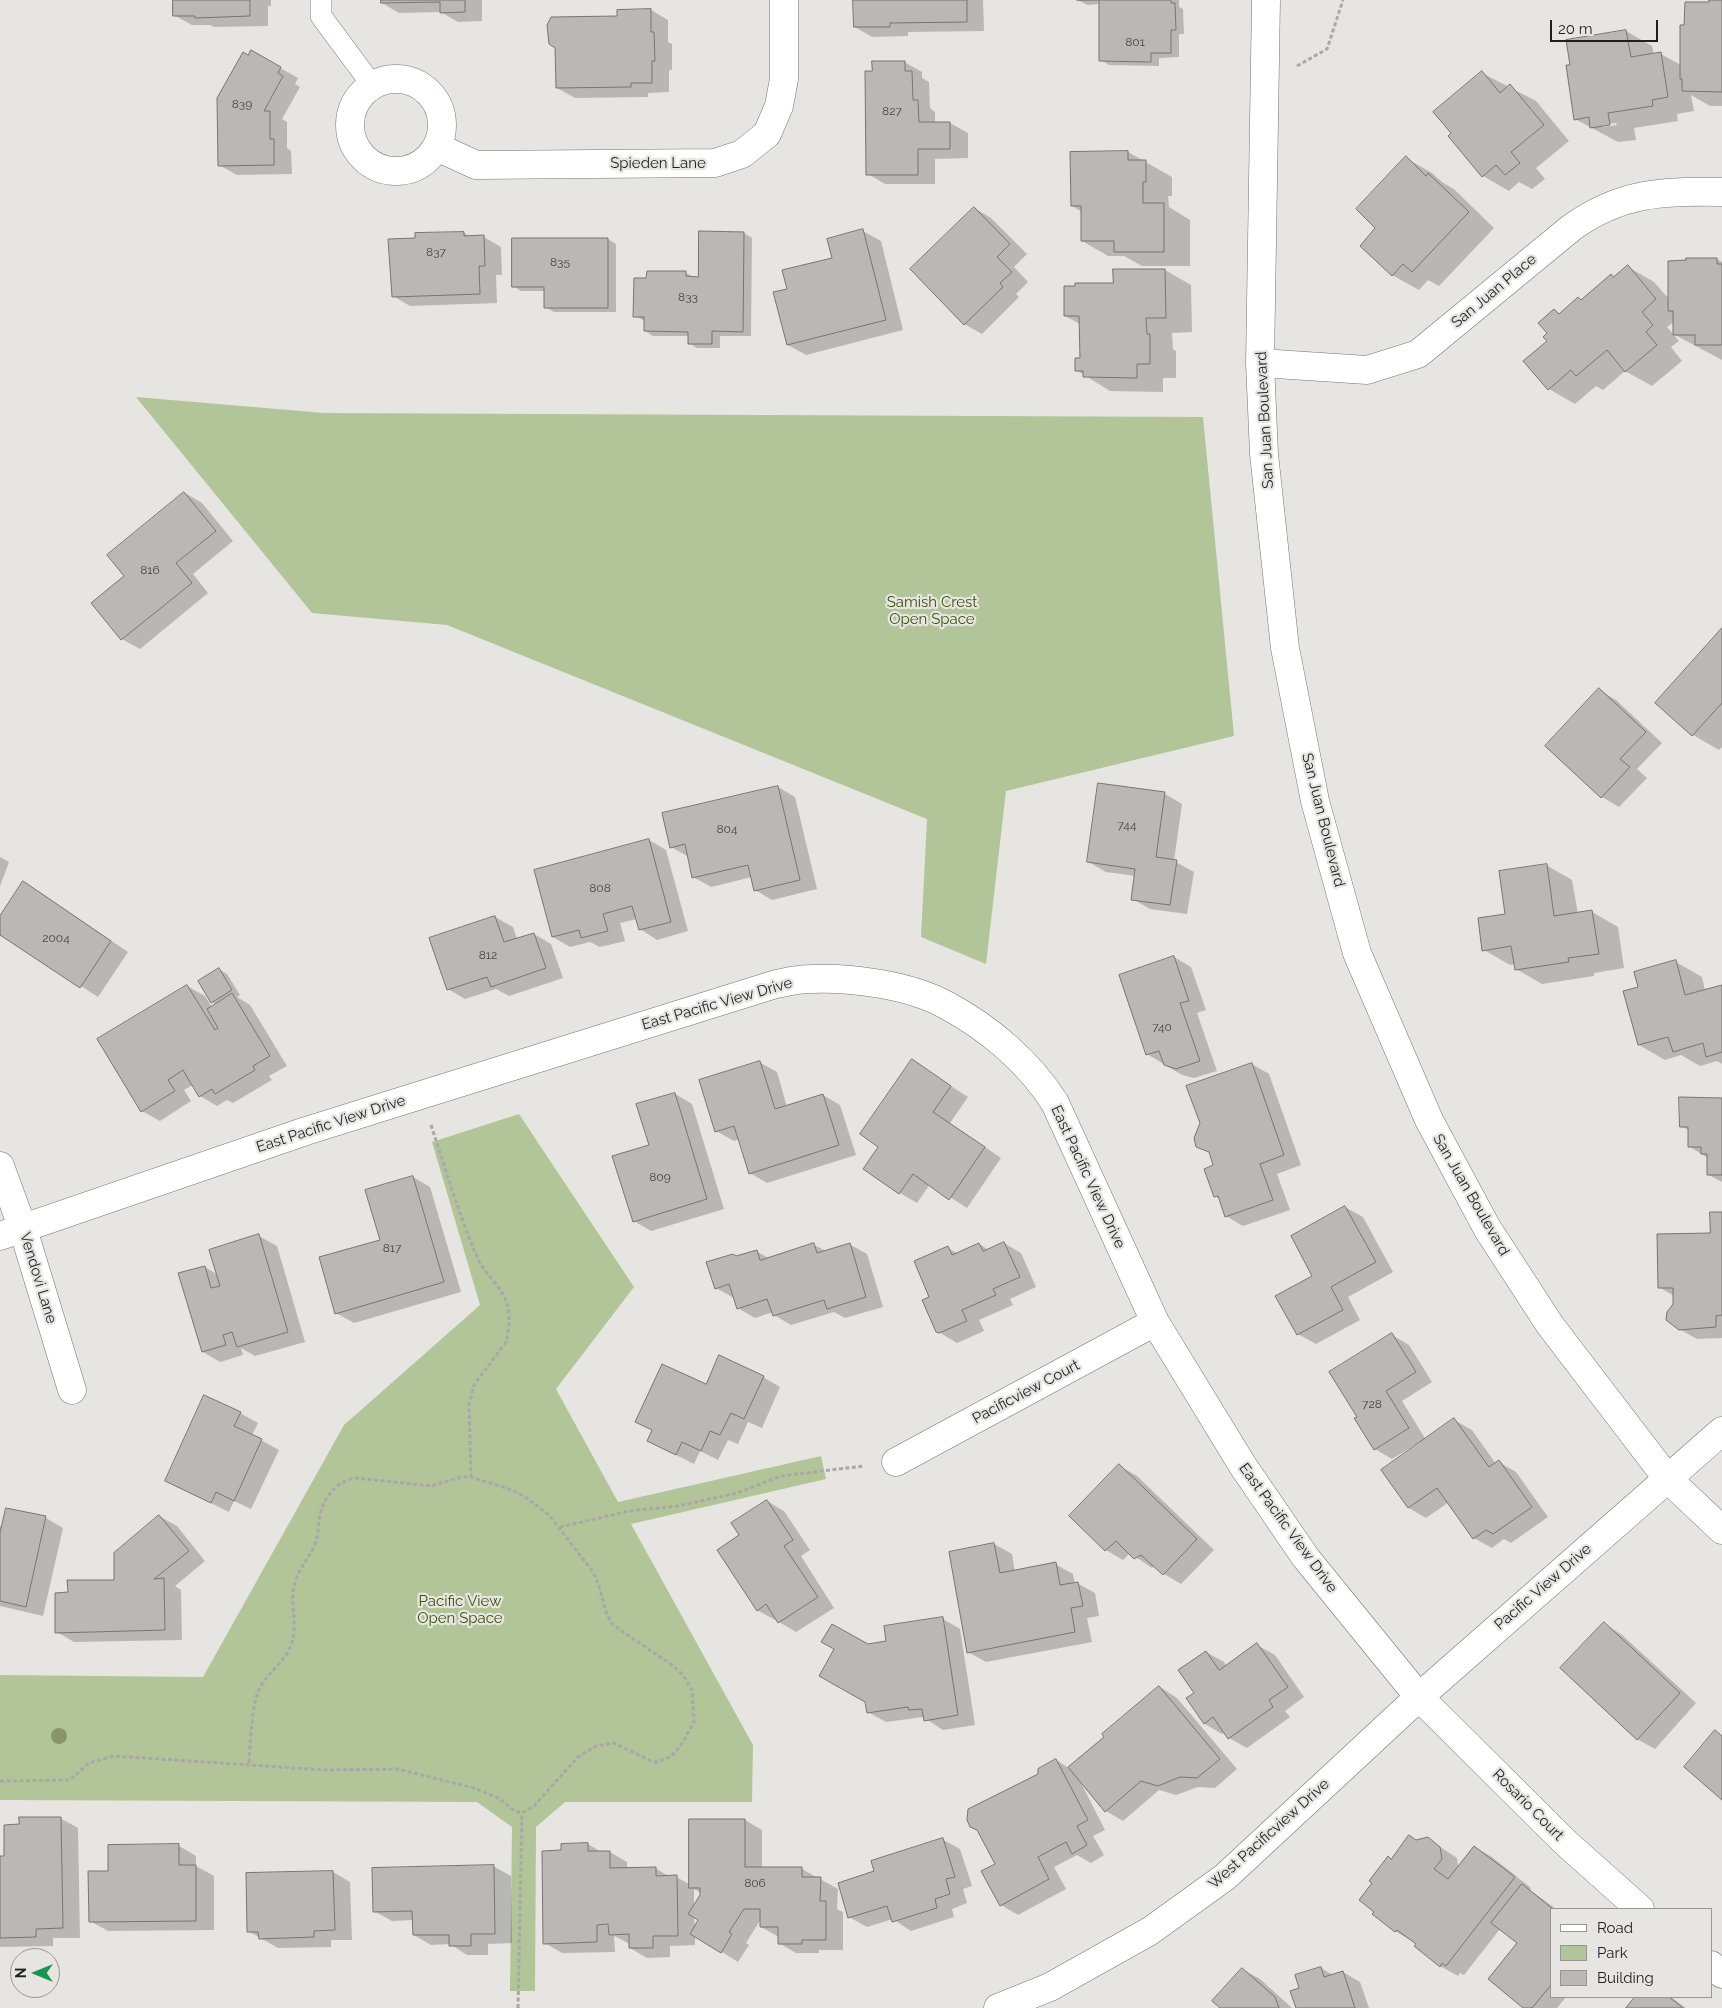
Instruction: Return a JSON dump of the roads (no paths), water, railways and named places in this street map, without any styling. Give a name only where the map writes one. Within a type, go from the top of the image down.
[{"type":"street","name":"Spieden Lane","points":[[437,147],[476,165],[715,163],[742,154],[767,134],[779,106],[784,79],[784,0]]},
{"type":"street","name":"San Juan Boulevard","points":[[1266,0],[1260,363],[1264,454],[1286,648],[1316,801],[1358,952],[1429,1120],[1487,1228],[1550,1325],[1667,1478],[1722,1530]]},
{"type":"street","points":[[397,78],[415,82],[429,93],[440,108],[443,126],[437,147],[428,159],[413,169],[394,172],[376,168],[362,157],[352,142],[349,124],[353,106],[364,91],[379,81],[397,78]]},
{"type":"street","name":"San Juan Place","points":[[1260,363],[1367,370],[1418,354],[1591,213],[1617,201],[1666,192],[1722,192]]},
{"type":"street","name":"East Pacific View Drive","points":[[12,1233],[306,1131],[776,984],[808,979],[850,979],[902,989],[946,1004],[981,1027],[1014,1053],[1043,1084],[1055,1103],[1155,1322],[1243,1466],[1306,1558],[1419,1697]]},
{"type":"street","name":"Vendovi Lane","points":[[0,1166],[12,1233],[72,1390]]},
{"type":"street","name":"Pacificview Court","points":[[896,1462],[1155,1322]]},
{"type":"street","name":"Pacific View Drive","points":[[1419,1697],[1722,1431]]},
{"type":"street","name":"Rosario Court","points":[[1419,1697],[1566,1843],[1639,1908]]},
{"type":"street","name":"West Pacificview Drive","points":[[998,2008],[1050,1987],[1150,1931],[1225,1877],[1419,1697]]},
{"type":"street","points":[[1712,1966],[1722,1974]]},
{"type":"lane","points":[[321,0],[321,16],[372,85]]},
{"type":"park label","name":"Samish Crest Open Space","points":[[932,610]]},
{"type":"park label","name":"Pacific View Open Space","points":[[460,1610]]}]
